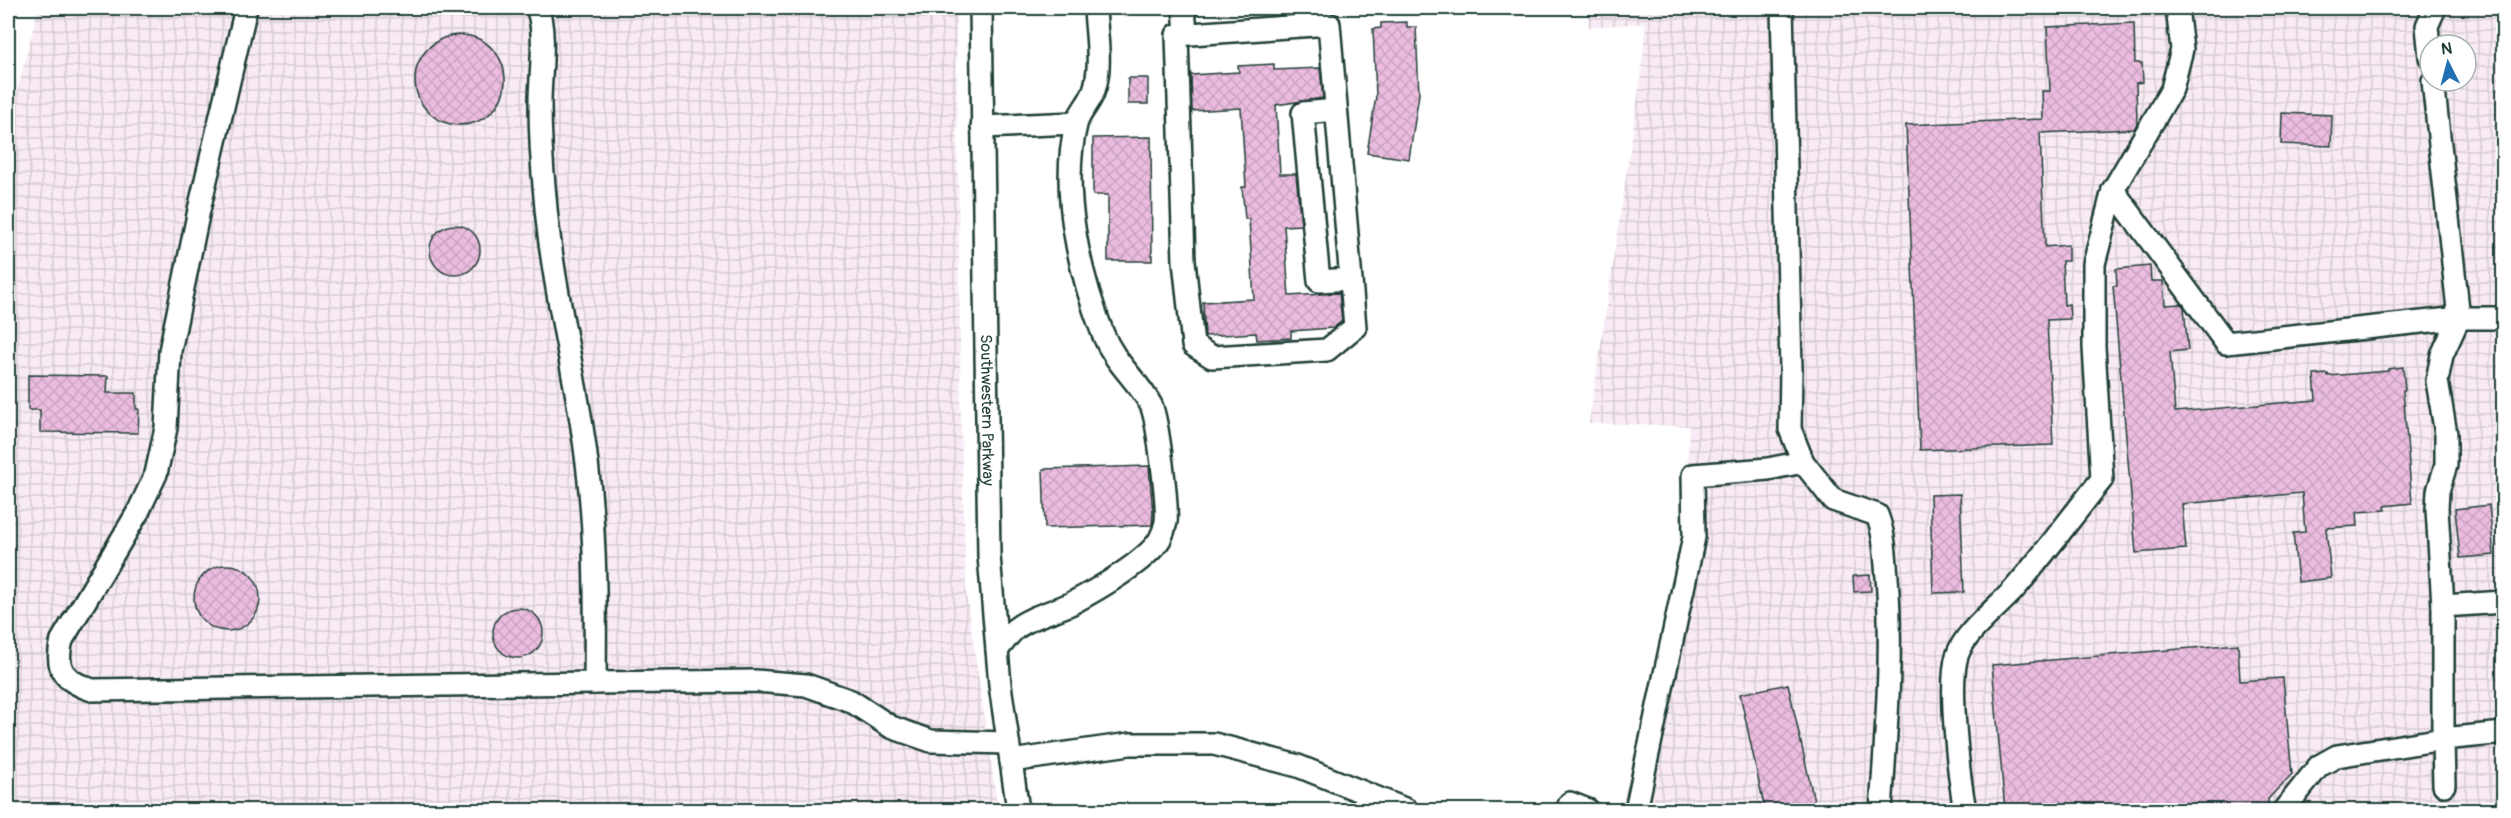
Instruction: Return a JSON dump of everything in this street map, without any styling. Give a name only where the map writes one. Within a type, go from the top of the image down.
[{"type":"street","points":[[246,8],[199,210],[170,351],[166,428],[156,474],[138,512],[62,640],[58,654],[63,672],[72,683],[92,690],[755,681],[806,686],[851,701],[891,727],[931,741],[1009,752],[1130,744],[1214,744],[1298,765],[1407,810]]},
{"type":"street","points":[[537,8],[542,56],[540,102],[545,198],[557,290],[582,422],[591,495],[596,566],[595,683]]},
{"type":"street","name":"Southwestern Parkway","points":[[981,8],[988,534],[997,650],[1018,810]]},
{"type":"street","points":[[997,650],[1014,630],[1024,623],[1100,588],[1148,554],[1160,539],[1166,523],[1159,437],[1152,408],[1137,384],[1117,363],[1103,335],[1077,239],[1069,189],[1076,123],[1093,93],[1098,73],[1095,8]]},
{"type":"street","points":[[1184,8],[1186,33]]},
{"type":"street","points":[[1782,8],[1791,369],[1790,429],[1803,462],[1833,500],[1877,515],[1883,530],[1889,611],[1889,690],[1881,810]]},
{"type":"street","points":[[1965,810],[1954,709],[1953,670],[1957,653],[1968,637],[2015,588],[2102,480],[2094,347],[2094,264],[2113,190],[2172,89],[2182,49],[2177,8]]},
{"type":"street","points":[[2428,33],[2427,26],[2435,8]]},
{"type":"street","points":[[1329,24],[1336,110],[1355,327],[1327,350],[1212,357],[1193,345],[1184,261],[1177,35],[1329,24]]},
{"type":"street","points":[[2434,93],[2459,318],[2442,355],[2437,381],[2446,434],[2446,465],[2438,490],[2437,509],[2443,606],[2444,785]]},
{"type":"street","points":[[1336,110],[1303,113],[1319,281],[1350,279]]},
{"type":"street","points":[[982,127],[1076,123]]},
{"type":"street","points":[[2113,190],[2226,343],[2459,318],[2504,318]]},
{"type":"street","points":[[1636,810],[1694,537],[1693,475],[1768,469],[1803,462]]},
{"type":"street","points":[[2443,606],[2504,602]]},
{"type":"street","points":[[2284,810],[2319,765],[2337,756],[2443,739],[2504,733]]},
{"type":"street","points":[[1567,810],[1570,803],[1588,810]]},
{"type":"shaded area","points":[[38,8],[956,8],[961,431],[966,593],[998,810],[8,810],[8,316],[12,300],[8,291],[8,129]]},
{"type":"shaded area","points":[[1589,8],[2503,8],[2503,810],[1621,810],[1685,543],[1689,426],[1589,423],[1641,76],[1646,23],[1588,27]]},
{"type":"building","points":[[1407,22],[1407,27],[1416,27],[1419,94],[1409,159],[1367,153],[1376,96],[1373,29],[1381,28],[1381,23]]},
{"type":"building","points":[[2134,23],[2135,63],[2142,63],[2143,82],[2136,83],[2137,123],[2134,129],[2040,133],[2045,247],[2068,245],[2068,261],[2062,261],[2064,305],[2069,304],[2070,319],[2047,320],[2053,445],[1920,450],[1906,125],[2043,119],[2042,91],[2050,91],[2047,27]]},
{"type":"building","points":[[460,35],[477,38],[492,48],[502,63],[505,80],[502,97],[492,112],[477,122],[460,125],[443,122],[428,112],[418,97],[415,80],[418,63],[428,48],[443,38]]},
{"type":"building","points":[[1274,64],[1274,70],[1320,68],[1323,98],[1276,105],[1280,174],[1296,174],[1301,225],[1284,226],[1289,296],[1339,293],[1342,321],[1333,328],[1291,331],[1291,338],[1257,340],[1256,333],[1205,336],[1203,302],[1254,299],[1249,219],[1245,219],[1242,187],[1246,187],[1241,108],[1192,111],[1191,75],[1239,72],[1238,66]]},
{"type":"building","points":[[1128,78],[1148,78],[1148,104],[1128,104]]},
{"type":"building","points":[[2282,113],[2332,115],[2331,146],[2281,144]]},
{"type":"building","points":[[1151,137],[1152,261],[1108,261],[1108,195],[1093,195],[1093,138]]},
{"type":"building","points":[[450,225],[460,225],[473,232],[480,245],[480,255],[473,268],[460,275],[450,275],[441,271],[434,264],[430,255],[430,245],[434,236],[441,229]]},
{"type":"building","points":[[2150,266],[2151,281],[2163,281],[2165,305],[2181,304],[2184,307],[2188,350],[2170,352],[2175,412],[2316,400],[2314,375],[2388,371],[2388,369],[2403,367],[2412,503],[2385,506],[2386,510],[2357,512],[2358,526],[2326,528],[2331,578],[2298,582],[2293,533],[2305,532],[2302,493],[2182,504],[2186,549],[2136,553],[2113,286],[2117,286],[2116,269]]},
{"type":"building","points":[[28,375],[108,376],[107,393],[136,393],[136,409],[139,409],[138,433],[40,432],[40,410],[28,410]]},
{"type":"building","points":[[1149,466],[1152,525],[1045,528],[1043,469]]},
{"type":"building","points":[[1960,494],[1964,592],[1933,593],[1930,495]]},
{"type":"building","points":[[2489,505],[2494,555],[2460,558],[2455,509]]},
{"type":"building","points":[[227,565],[240,567],[255,580],[260,598],[258,611],[245,626],[227,631],[214,629],[199,616],[194,598],[196,585],[209,570]]},
{"type":"building","points":[[1870,575],[1871,591],[1854,592],[1853,576]]},
{"type":"building","points":[[518,608],[536,615],[543,633],[536,651],[518,658],[500,651],[493,633],[500,615]]},
{"type":"building","points":[[2238,644],[2240,681],[2283,678],[2292,774],[2268,799],[2269,810],[2005,810],[1992,665]]},
{"type":"building","points":[[1788,684],[1816,810],[1765,810],[1740,694]]}]
